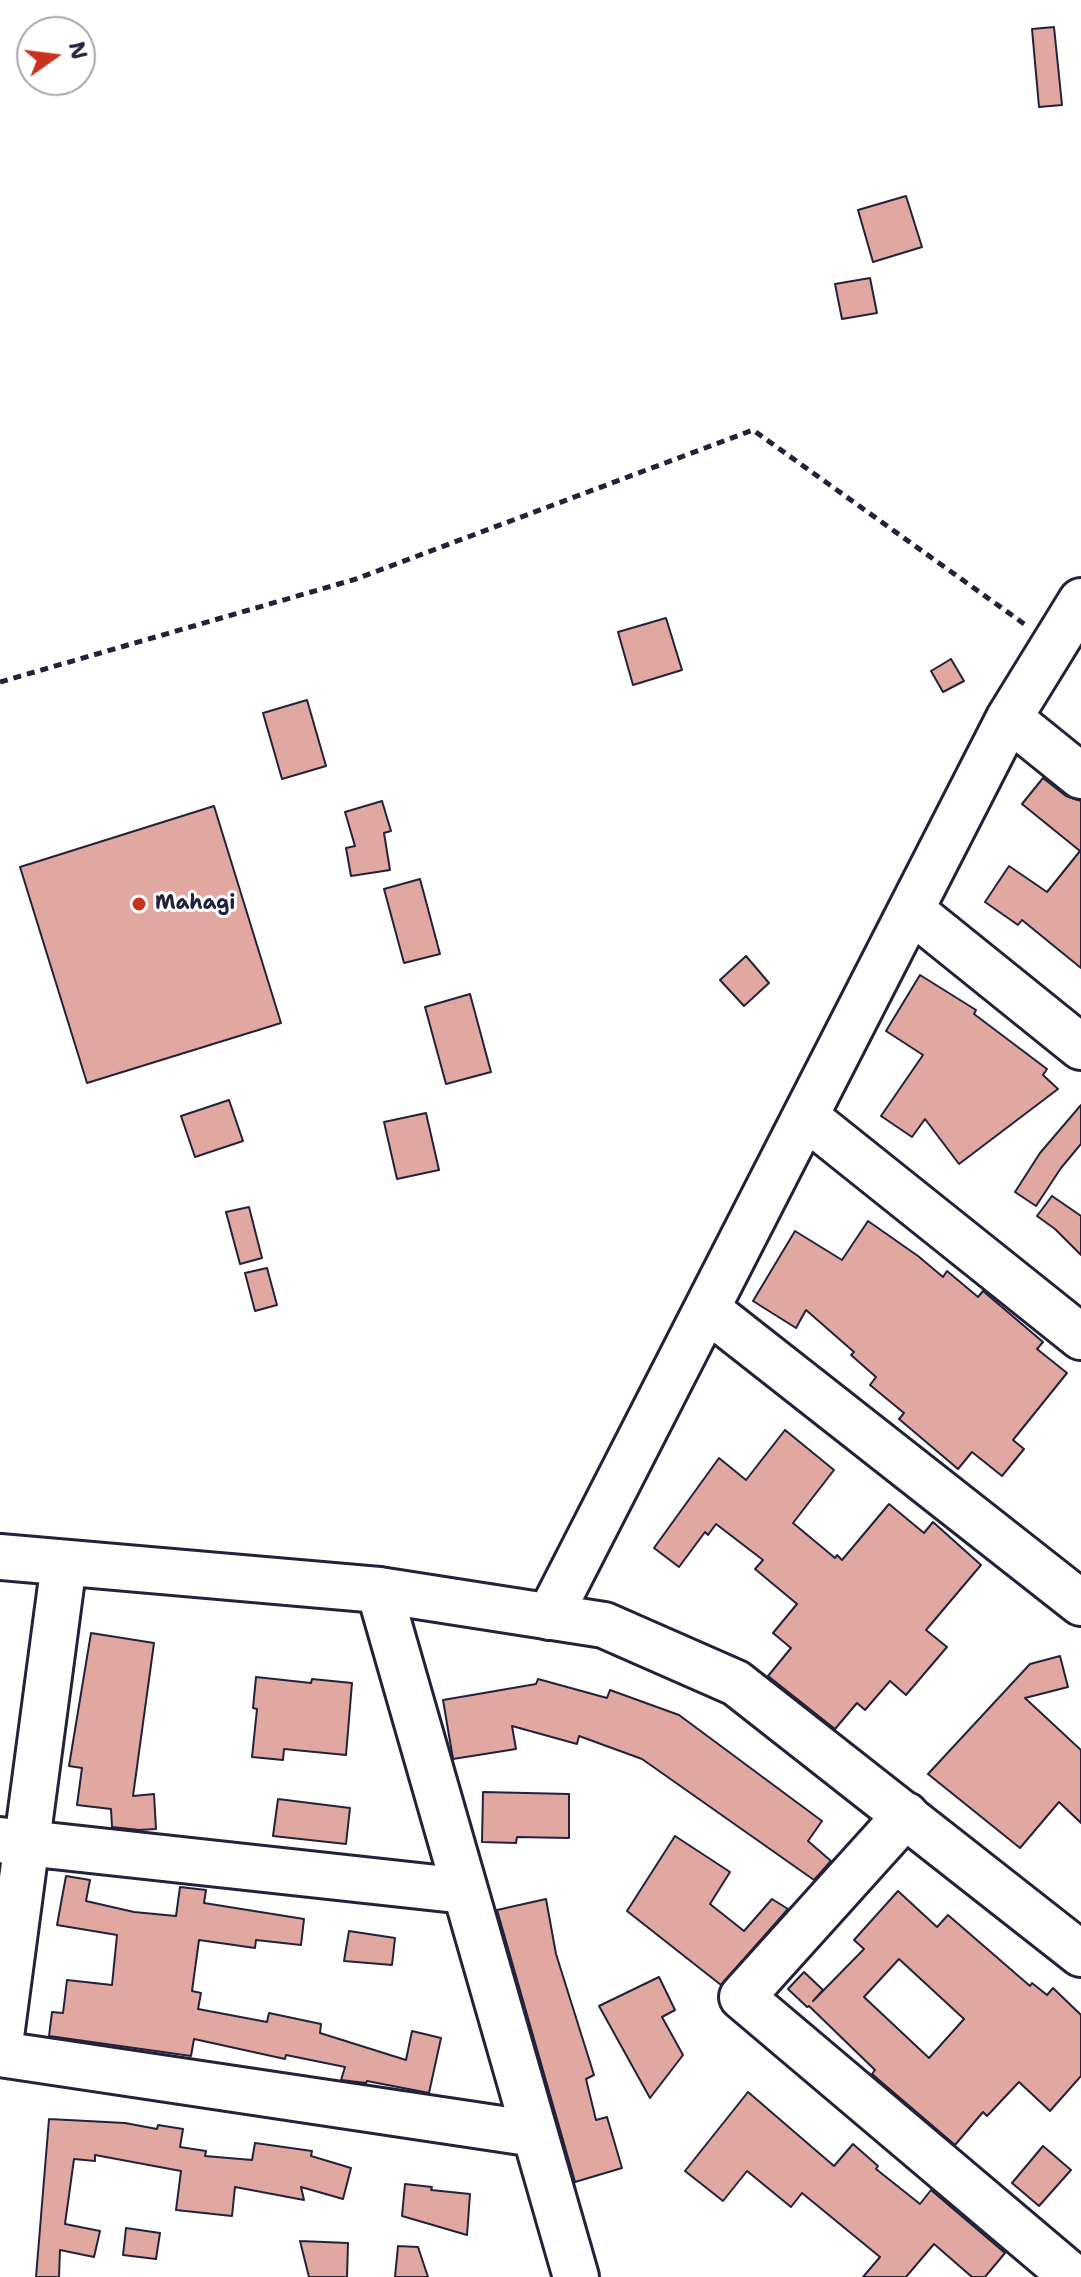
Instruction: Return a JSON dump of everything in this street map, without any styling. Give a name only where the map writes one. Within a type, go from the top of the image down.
[{"type":"street","points":[[549,1617],[1009,718],[1081,601]]},
{"type":"street","points":[[1009,718],[1081,776]]},
{"type":"street","points":[[911,910],[1081,1047]]},
{"type":"street","points":[[806,1117],[1081,1337]]},
{"type":"street","points":[[707,1309],[1081,1603]]},
{"type":"street","points":[[0,1557],[379,1590],[604,1625],[736,1683],[1081,1954]]},
{"type":"street","points":[[0,2044],[13,1841],[64,1563]]},
{"type":"street","points":[[379,1590],[576,2277]]},
{"type":"street","points":[[906,1815],[742,1997],[1055,2272]]},
{"type":"street","points":[[13,1841],[465,1891]]},
{"type":"street","points":[[0,2054],[535,2134]]},
{"type":"path","points":[[0,682],[356,579],[753,430],[1053,644]]},
{"type":"building","points":[[1054,27],[1062,105],[1039,107],[1032,29]]},
{"type":"building","points":[[906,196],[922,247],[873,262],[858,210]]},
{"type":"building","points":[[870,278],[877,313],[842,319],[835,284]]},
{"type":"building","points":[[666,618],[682,670],[633,685],[618,632]]},
{"type":"building","points":[[951,659],[964,681],[943,692],[931,671]]},
{"type":"building","points":[[307,700],[326,766],[282,779],[263,713]]},
{"type":"building","points":[[1043,778],[1066,796],[1081,801],[1081,968],[1022,920],[1018,925],[985,902],[1009,866],[1047,892],[1080,851],[1022,804]]},
{"type":"building","points":[[382,801],[391,831],[384,833],[390,870],[351,876],[346,848],[355,846],[345,812]]},
{"type":"building","points":[[214,806],[281,1023],[87,1083],[20,867]]},
{"type":"building","points":[[420,879],[440,954],[404,963],[384,889]]},
{"type":"building","points":[[746,956],[769,983],[744,1006],[720,980]]},
{"type":"building","points":[[920,975],[976,1010],[974,1014],[1047,1069],[1043,1075],[1058,1089],[959,1164],[925,1119],[912,1137],[881,1116],[923,1055],[886,1031]]},
{"type":"building","points":[[470,994],[491,1072],[446,1084],[425,1007]]},
{"type":"building","points":[[229,1100],[243,1141],[195,1157],[181,1116]]},
{"type":"building","points":[[1081,1105],[1081,1144],[1036,1206],[1015,1192],[1040,1153]]},
{"type":"building","points":[[426,1113],[439,1170],[397,1179],[384,1122]]},
{"type":"building","points":[[1052,1196],[1081,1216],[1081,1255],[1037,1216]]},
{"type":"building","points":[[249,1207],[262,1258],[240,1264],[226,1212]]},
{"type":"building","points":[[868,1221],[943,1277],[947,1271],[978,1297],[983,1291],[1043,1342],[1037,1349],[1067,1373],[1013,1440],[1024,1449],[1002,1476],[972,1452],[958,1469],[899,1419],[904,1413],[870,1385],[876,1377],[851,1355],[854,1352],[806,1310],[796,1328],[753,1301],[795,1231],[842,1260]]},
{"type":"building","points":[[267,1268],[277,1305],[255,1311],[245,1273]]},
{"type":"building","points":[[785,1430],[834,1470],[793,1523],[835,1558],[837,1555],[842,1560],[889,1504],[924,1533],[933,1522],[981,1565],[926,1630],[947,1647],[906,1695],[890,1681],[865,1710],[857,1703],[835,1729],[768,1676],[791,1648],[773,1633],[797,1604],[755,1569],[763,1560],[716,1524],[708,1535],[705,1532],[679,1567],[654,1548],[719,1458],[746,1480]]},
{"type":"building","points":[[91,1633],[154,1643],[133,1796],[154,1794],[156,1829],[112,1827],[111,1809],[77,1805],[82,1768],[69,1766]]},
{"type":"building","points":[[1060,1656],[1068,1687],[1025,1698],[1081,1750],[1081,1823],[1059,1802],[1020,1848],[928,1774],[1030,1664]]},
{"type":"building","points":[[256,1677],[311,1683],[312,1679],[352,1683],[346,1755],[284,1749],[283,1760],[252,1757],[257,1709],[253,1708]]},
{"type":"building","points":[[538,1679],[607,1698],[610,1690],[679,1715],[822,1821],[808,1841],[831,1861],[814,1880],[642,1759],[579,1736],[577,1744],[512,1726],[516,1749],[453,1759],[443,1700],[536,1684]]},
{"type":"building","points":[[483,1792],[569,1794],[569,1838],[517,1837],[516,1843],[482,1842]]},
{"type":"building","points":[[278,1799],[350,1808],[346,1844],[273,1836]]},
{"type":"building","points":[[675,1836],[730,1872],[710,1904],[744,1931],[772,1899],[788,1909],[721,1985],[627,1911]]},
{"type":"building","points":[[66,1876],[90,1880],[86,1901],[134,1912],[176,1916],[180,1887],[206,1890],[204,1903],[304,1919],[301,1945],[256,1940],[255,1948],[199,1940],[192,1991],[201,1993],[198,2009],[267,2022],[269,2013],[321,2024],[320,2033],[406,2060],[412,2031],[441,2038],[429,2093],[367,2081],[341,2080],[345,2067],[286,2055],[285,2059],[194,2039],[191,2056],[49,2036],[52,2012],[63,2013],[67,1980],[112,1985],[117,1935],[57,1925]]},
{"type":"building","points":[[898,1891],[937,1927],[948,1915],[1030,1986],[1032,1983],[1047,1995],[1053,1988],[1081,2015],[1081,2076],[1050,2111],[1019,2082],[987,2116],[983,2112],[955,2145],[872,2074],[875,2070],[788,1989],[804,1972],[823,1990],[813,2001],[864,1949],[854,1940]],"holes":[[[899,1959],[964,2019],[929,2058],[864,1997]]]},
{"type":"building","points":[[546,1899],[556,1954],[594,2075],[586,2079],[596,2120],[607,2117],[622,2168],[575,2182],[497,1910]]},
{"type":"building","points":[[349,1931],[395,1938],[392,1965],[344,1961]]},
{"type":"building","points":[[659,1977],[675,2010],[662,2017],[683,2055],[650,2098],[599,2006]]},
{"type":"building","points":[[748,2092],[834,2166],[853,2144],[878,2166],[876,2169],[920,2204],[931,2190],[1005,2253],[985,2277],[972,2277],[934,2244],[906,2277],[863,2277],[880,2257],[802,2193],[791,2207],[747,2171],[723,2201],[685,2171]]},
{"type":"building","points":[[49,2119],[183,2129],[180,2147],[206,2151],[205,2156],[252,2160],[255,2143],[312,2151],[311,2156],[351,2168],[343,2199],[301,2187],[304,2200],[235,2187],[232,2216],[176,2210],[181,2171],[95,2155],[95,2161],[74,2159],[65,2224],[100,2231],[94,2257],[60,2250],[59,2277],[36,2277]]},
{"type":"building","points":[[1043,2146],[1071,2170],[1039,2206],[1012,2183]]},
{"type":"building","points":[[405,2184],[470,2194],[467,2235],[402,2216]]},
{"type":"building","points":[[126,2228],[160,2233],[156,2259],[123,2255]]},
{"type":"building","points":[[300,2241],[348,2243],[347,2277],[309,2277]]},
{"type":"building","points":[[398,2246],[418,2247],[428,2277],[395,2277]]},
{"type":"place","name":"Mahagi","points":[[139,904]]}]
